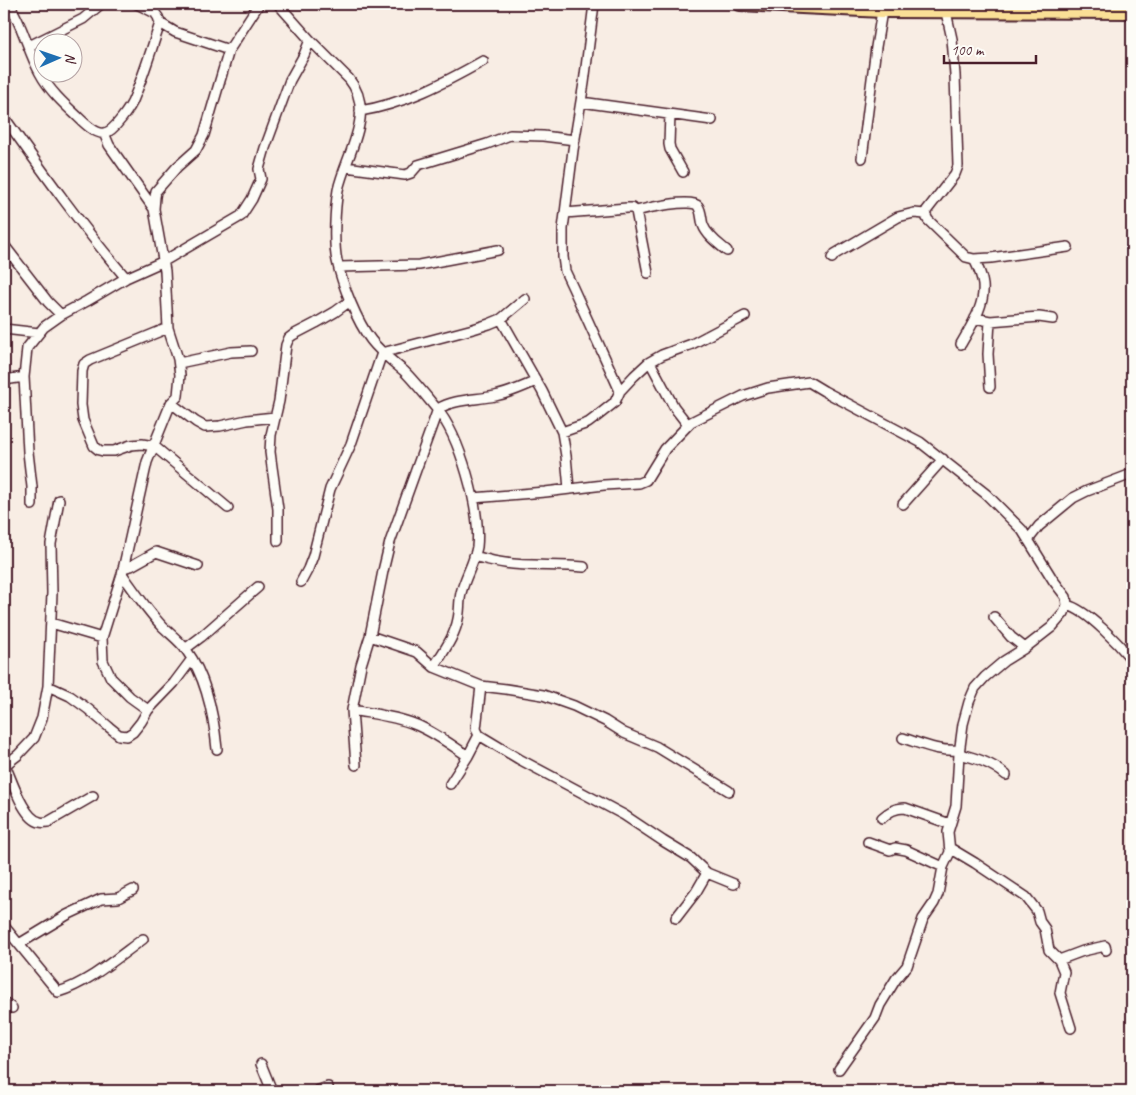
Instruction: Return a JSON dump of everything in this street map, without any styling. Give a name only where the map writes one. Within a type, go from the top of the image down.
[{"type":"highway","points":[[740,4],[882,11],[1132,12]]},
{"type":"street","points":[[10,4],[21,24],[28,46],[41,75],[50,90],[82,121],[98,132],[104,133],[117,124],[134,100],[160,23],[155,13],[137,4]]},
{"type":"street","points":[[28,46],[83,19],[101,4]]},
{"type":"street","points":[[148,710],[130,697],[111,678],[103,661],[102,638],[122,571],[147,462],[171,403],[178,396],[179,363],[168,328],[164,260],[154,209],[155,197],[156,191],[177,167],[196,150],[204,135],[229,50],[259,4]]},
{"type":"street","points":[[278,4],[310,40],[349,79],[359,95],[360,111],[357,134],[338,190],[336,211],[336,259],[350,301],[371,340],[382,353],[406,373],[438,409],[450,427],[473,498],[477,532],[472,566],[461,594],[458,620],[454,632],[434,666]]},
{"type":"street","points":[[594,4],[565,213],[563,248],[565,271],[620,391]]},
{"type":"street","points":[[862,158],[882,11]]},
{"type":"street","points":[[946,12],[952,39],[958,166],[955,174],[926,210],[925,214],[928,220],[966,257],[974,259],[1068,246]]},
{"type":"street","points":[[160,23],[175,32],[229,50]]},
{"type":"street","points":[[32,504],[24,377],[27,348],[44,327],[61,314],[126,278],[164,260],[241,216],[252,199],[261,179],[260,169],[265,148],[290,80],[310,40]]},
{"type":"street","points":[[360,111],[376,109],[424,91],[483,61]]},
{"type":"street","points":[[581,102],[712,120]]},
{"type":"street","points":[[670,114],[670,149],[683,172]]},
{"type":"street","points":[[4,117],[76,216],[126,278]]},
{"type":"street","points":[[104,133],[109,145],[154,209]]},
{"type":"street","points":[[346,167],[405,175],[412,173],[418,165],[510,135],[543,136],[575,140]]},
{"type":"street","points":[[565,213],[626,208],[632,208],[636,211],[687,202],[694,203],[698,206],[702,215],[706,231],[727,251]]},
{"type":"street","points":[[636,211],[648,273]]},
{"type":"street","points":[[832,258],[835,254],[898,217],[914,213],[925,214]]},
{"type":"street","points":[[4,246],[48,302],[61,314]]},
{"type":"street","points":[[338,267],[419,265],[498,250]]},
{"type":"street","points":[[961,344],[981,305],[983,286],[981,275],[974,259]]},
{"type":"street","points":[[382,353],[473,329],[501,319],[525,299]]},
{"type":"street","points":[[278,541],[278,509],[270,452],[271,435],[282,382],[286,345],[289,338],[335,312],[350,301]]},
{"type":"street","points":[[562,432],[588,423],[596,418],[615,402],[620,391],[650,362],[662,355],[692,344],[745,316]]},
{"type":"street","points":[[975,318],[990,321],[1053,318]]},
{"type":"street","points":[[501,319],[562,432],[568,489]]},
{"type":"street","points":[[990,321],[988,354],[990,387]]},
{"type":"street","points":[[168,328],[84,364],[81,405],[83,420],[94,446],[99,450],[114,450],[142,444],[154,446],[228,508]]},
{"type":"street","points":[[4,329],[39,333]]},
{"type":"street","points":[[179,363],[231,352],[251,351]]},
{"type":"street","points":[[300,582],[313,556],[330,489],[351,444],[382,353]]},
{"type":"street","points":[[650,362],[674,407],[688,425]]},
{"type":"street","points":[[4,380],[24,377]]},
{"type":"street","points":[[356,765],[352,710],[361,665],[370,636],[390,542],[438,409],[450,403],[498,396],[536,381]]},
{"type":"street","points":[[473,498],[639,483],[646,480],[665,449],[691,422],[743,396],[768,388],[809,382],[920,442],[986,494],[1022,530],[1053,580],[1066,597],[1067,605],[1064,613],[1052,627],[1004,661],[975,688],[963,724],[959,752],[956,806],[948,837],[950,852],[943,867],[938,894],[923,919],[907,966],[880,1004],[875,1018],[838,1069]]},
{"type":"street","points":[[171,403],[205,427],[275,417]]},
{"type":"street","points":[[903,504],[943,459]]},
{"type":"street","points":[[1028,540],[1039,526],[1072,498],[1129,475],[1132,472]]},
{"type":"street","points":[[59,500],[51,544],[52,594],[48,686],[42,718],[34,738],[18,755],[4,764],[17,796],[32,818],[40,822],[48,822],[93,796]]},
{"type":"street","points":[[122,571],[156,552],[198,566]]},
{"type":"street","points":[[474,556],[507,563],[563,564],[584,567]]},
{"type":"street","points":[[122,571],[143,605],[185,649],[192,659],[202,681],[209,704],[217,749]]},
{"type":"street","points":[[185,649],[258,587]]},
{"type":"street","points":[[1067,605],[1088,616],[1132,660]]},
{"type":"street","points":[[994,617],[1011,637],[1024,648]]},
{"type":"street","points":[[51,623],[102,638]]},
{"type":"street","points":[[370,636],[417,652],[434,666],[481,686],[543,695],[574,706],[624,732],[657,746],[729,791]]},
{"type":"street","points":[[48,686],[70,696],[119,735],[127,736],[133,732],[148,710],[174,683],[192,659]]},
{"type":"street","points":[[481,686],[480,705],[476,720],[476,729],[479,736],[527,764],[624,815],[691,858],[707,873],[734,884]]},
{"type":"street","points":[[352,710],[386,716],[414,724],[436,735],[468,756]]},
{"type":"street","points":[[450,784],[479,736]]},
{"type":"street","points":[[903,738],[936,749],[959,752],[997,767],[1006,775]]},
{"type":"street","points":[[882,818],[897,808],[905,808],[950,824]]},
{"type":"street","points":[[868,842],[890,850],[895,848],[906,850],[943,867]]},
{"type":"street","points":[[950,848],[1026,897],[1037,911],[1040,922],[1045,928],[1049,950],[1059,960],[1064,972],[1060,993],[1071,1028]]},
{"type":"street","points":[[676,918],[696,892],[707,873]]},
{"type":"street","points":[[20,944],[67,915],[101,899],[118,898],[133,890]]},
{"type":"street","points":[[4,926],[58,992],[74,987],[143,940]]},
{"type":"street","points":[[1059,960],[1083,951],[1105,946],[1106,950]]},
{"type":"street","points":[[4,1002],[12,1008]]},
{"type":"street","points":[[261,1064],[272,1091]]},
{"type":"street","points":[[317,1091],[328,1088]]}]
